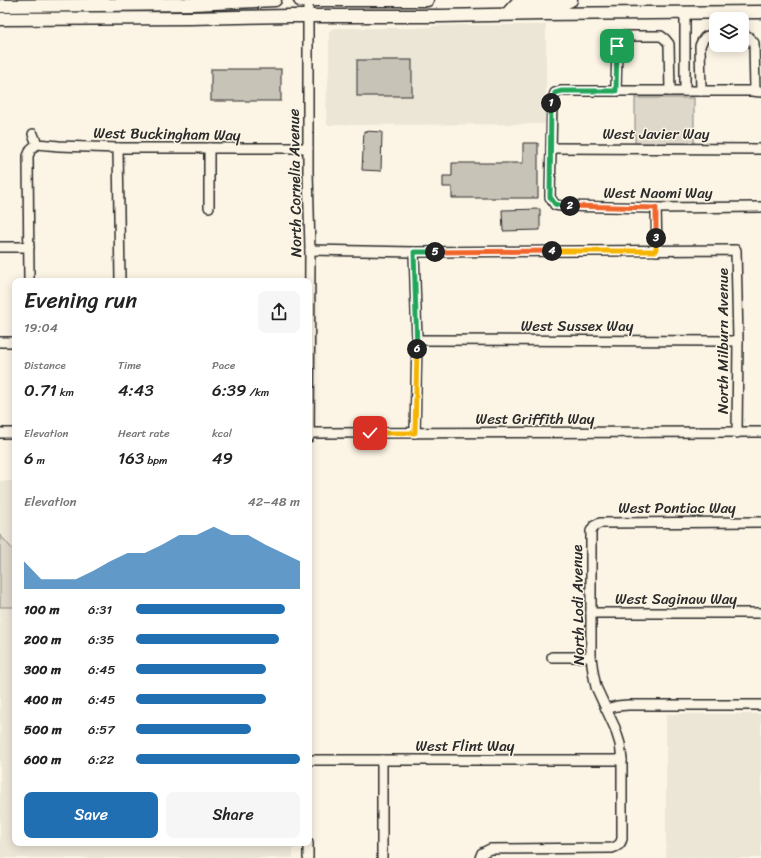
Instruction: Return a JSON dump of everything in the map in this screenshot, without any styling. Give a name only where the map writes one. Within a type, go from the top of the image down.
[{"type":"main road","points":[[0,6],[194,4],[275,0]]},
{"type":"main road","points":[[300,0],[427,0]]},
{"type":"main road","points":[[507,14],[517,3],[565,3],[571,0]]},
{"type":"main road","points":[[0,19],[761,12]]},
{"type":"street","name":"North Cornelia Avenue","points":[[308,0],[310,278]]},
{"type":"street","points":[[685,13],[685,91]]},
{"type":"street","points":[[701,91],[700,46],[702,39],[709,35]]},
{"type":"street","points":[[616,91],[617,46],[620,40],[624,36],[661,36],[669,44],[670,91]]},
{"type":"street","points":[[551,148],[552,103],[555,93],[562,91],[758,92],[754,43],[749,39]]},
{"type":"street","points":[[29,278],[28,156],[31,149],[37,144],[33,134]]},
{"type":"street","name":"West Buckingham Way","points":[[37,144],[118,148],[308,148]]},
{"type":"street","points":[[118,148],[120,278]]},
{"type":"street","points":[[209,148],[209,207]]},
{"type":"street","name":"West Javier Way","points":[[551,148],[761,149]]},
{"type":"street","name":"West Naomi Way","points":[[551,148],[550,197],[555,204],[562,206],[656,208],[761,207]]},
{"type":"street","points":[[310,250],[414,252],[656,251],[656,208]]},
{"type":"street","points":[[0,247],[29,247]]},
{"type":"street","name":"North Milburn Avenue","points":[[656,251],[736,250],[738,341],[737,433]]},
{"type":"street","points":[[414,252],[417,340],[415,433]]},
{"type":"street","name":"West Sussex Way","points":[[417,340],[738,341]]},
{"type":"street","points":[[0,342],[12,342]]},
{"type":"street","name":"West Griffith Way","points":[[312,433],[761,432]]},
{"type":"street","points":[[0,433],[12,433]]},
{"type":"street","name":"West Pontiac Way","points":[[594,526],[600,523],[761,522]]},
{"type":"street","name":"North Lodi Avenue","points":[[550,848],[612,848],[618,846],[622,839],[622,760],[620,744],[617,733],[596,687],[591,657],[591,531],[594,526]]},
{"type":"street","name":"West Saginaw Way","points":[[591,613],[761,613]]},
{"type":"street","points":[[552,657],[591,657]]},
{"type":"street","points":[[606,709],[628,705],[761,705]]},
{"type":"street","name":"West Flint Way","points":[[312,760],[622,760]]},
{"type":"street","points":[[382,760],[382,858]]},
{"type":"street","points":[[308,846],[308,858]]},
{"type":"street","points":[[480,858],[482,853],[490,848],[550,848],[550,858]]},
{"type":"shaded area","points":[[463,25],[546,25],[546,124],[327,125],[326,107],[329,70],[329,32],[333,28],[413,28]]},
{"type":"shaded area","points":[[635,98],[694,98],[694,147],[635,147]]},
{"type":"shaded area","points":[[0,481],[12,481],[12,846],[293,846],[293,858],[0,858]]},
{"type":"shaded area","points":[[0,535],[12,549],[12,607],[0,607]]},
{"type":"shaded area","points":[[666,714],[761,714],[761,858],[666,858]]},
{"type":"building","points":[[357,60],[412,60],[412,96],[357,96]]},
{"type":"building","points":[[211,69],[281,69],[281,101],[211,101]]},
{"type":"building","points":[[364,131],[382,132],[381,171],[362,170]]},
{"type":"building","points":[[523,143],[538,143],[538,198],[452,198],[452,187],[443,187],[443,176],[452,176],[452,163],[523,163]]},
{"type":"building","points":[[540,209],[540,230],[503,231],[502,210]]},
{"type":"route","points":[[370,433],[415,433],[417,340],[414,252],[656,251],[656,208],[562,206],[555,204],[550,197],[552,103],[555,93],[562,91],[616,91],[617,46]]}]
